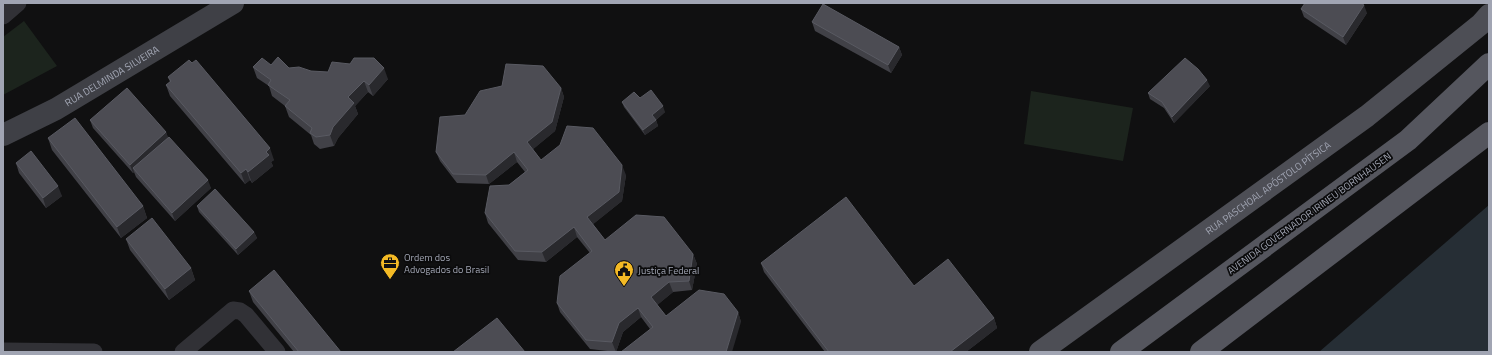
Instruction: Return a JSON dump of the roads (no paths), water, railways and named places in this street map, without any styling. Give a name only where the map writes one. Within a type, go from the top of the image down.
[{"type":"highway","name":"AVENIDA GOVERNADOR IRINEU BORNHAUSEN","points":[[1121,352],[1408,140],[1489,64]]},
{"type":"highway","points":[[1201,352],[1489,133]]},
{"type":"main road","name":"RUA DELMINDA SILVEIRA","points":[[3,135],[56,109],[226,8],[241,3]]},
{"type":"main road","name":"RUA PASCHOAL APÓSTOLO PÍTSICA","points":[[1040,352],[1367,116],[1481,24],[1489,15]]},
{"type":"street","points":[[183,352],[233,310],[240,311],[246,315],[277,352]]},
{"type":"street","points":[[3,351],[94,352]]},
{"type":"place","name":"Ordem dos Advogados do Brasil","points":[[390,280]]},
{"type":"place","name":"Justiça Federal","points":[[624,287]]}]
